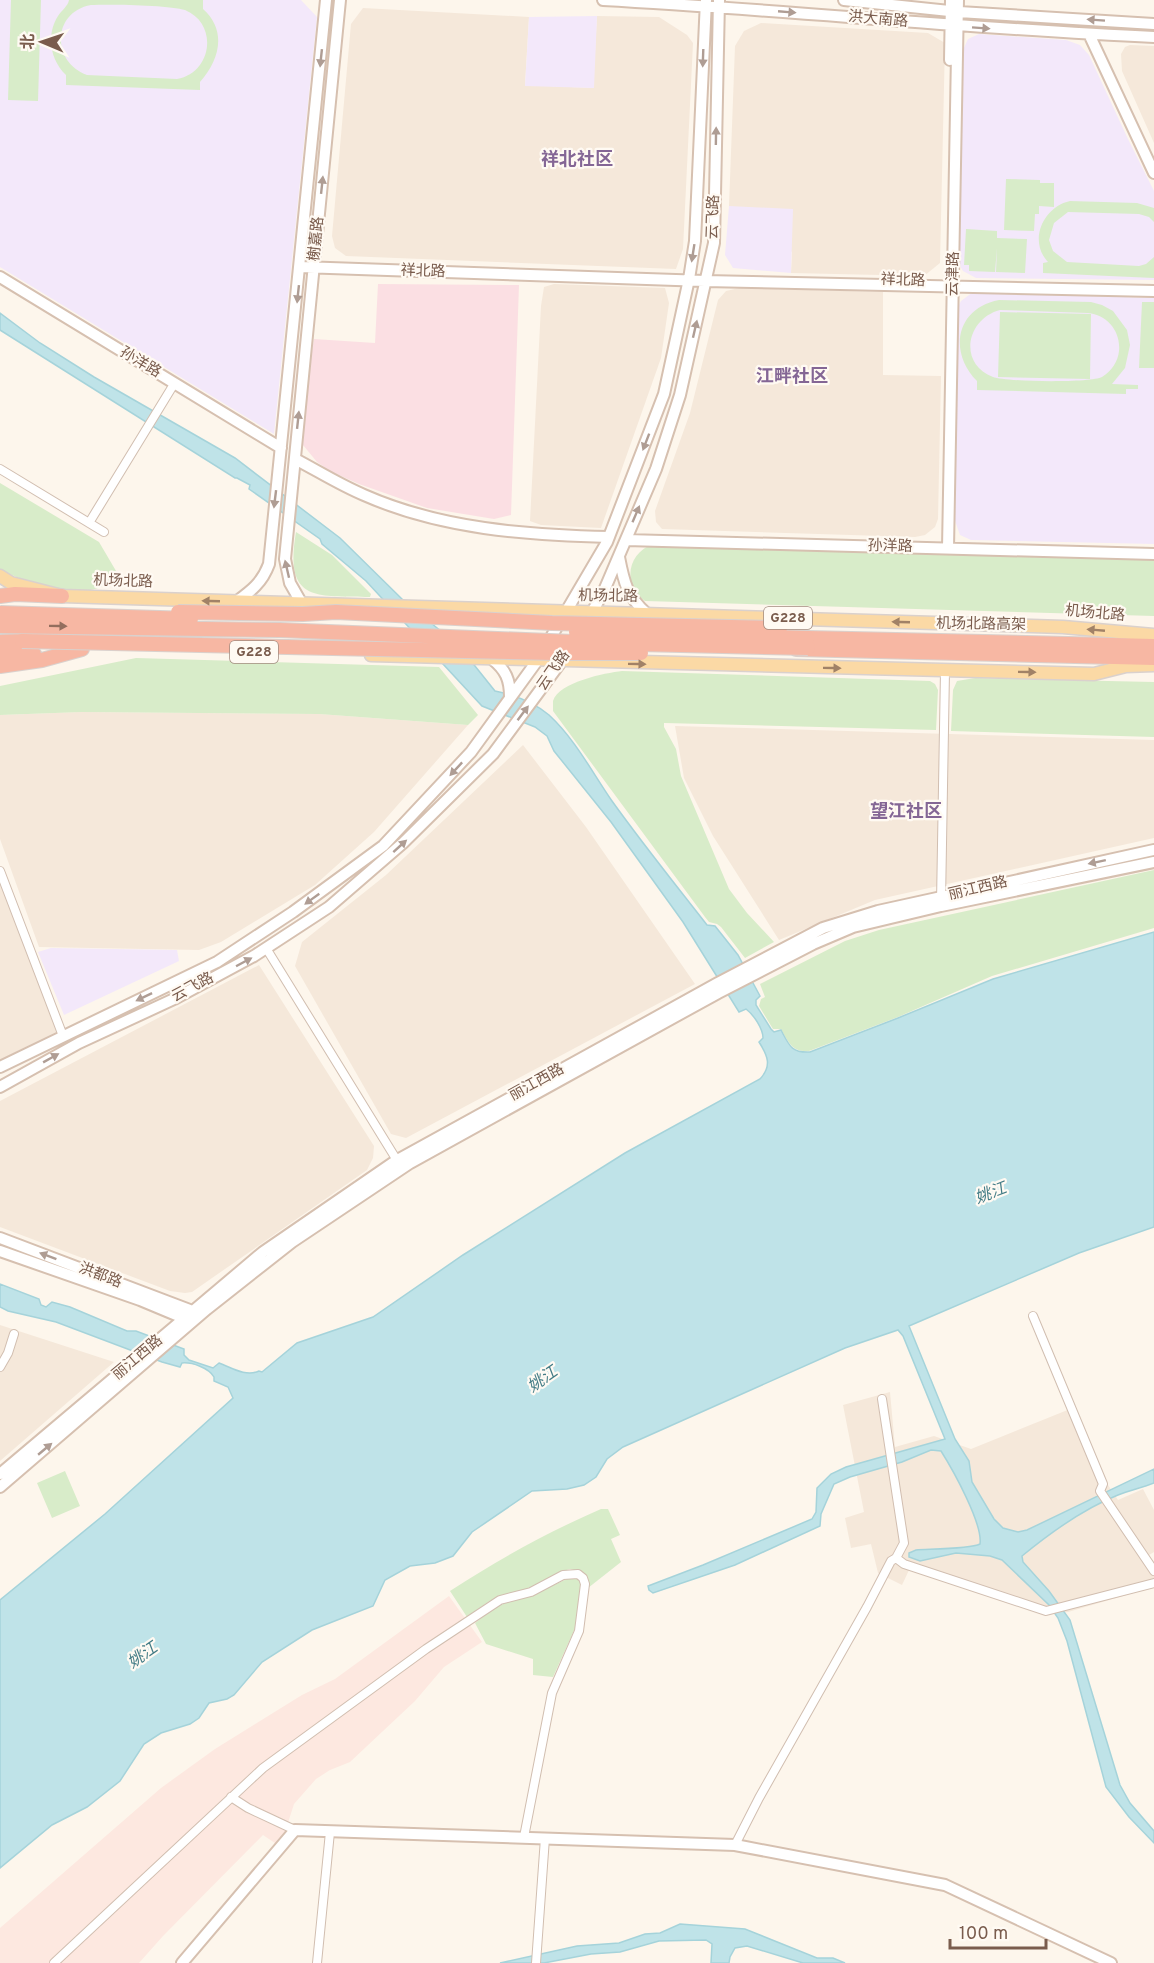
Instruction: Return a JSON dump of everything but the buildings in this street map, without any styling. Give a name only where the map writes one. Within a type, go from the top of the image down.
[{"type":"highway","points":[[0,596],[62,596]]},
{"type":"highway","points":[[0,605],[142,611],[303,614],[336,612],[807,638]]},
{"type":"highway","points":[[0,613],[807,638]]},
{"type":"highway","points":[[0,626],[280,630],[597,643],[807,638]]},
{"type":"highway","points":[[0,641],[555,653],[759,652],[807,638]]},
{"type":"highway","name":"机场北路高架","points":[[807,638],[1154,646]]},
{"type":"highway","name":"机场北路高架","points":[[807,638],[1154,658]]},
{"type":"highway","points":[[0,654],[82,650]]},
{"type":"highway","name":"G228","points":[[0,672],[82,650]]},
{"type":"highway","name":"G228","points":[[0,666],[42,660]]},
{"type":"main road","name":"榭嘉路","points":[[236,602],[253,591],[264,578],[269,564],[301,267],[326,0]]},
{"type":"main road","name":"榭嘉路","points":[[302,604],[290,583],[285,559],[340,0]]},
{"type":"main road","name":"洪大南路","points":[[603,0],[719,3],[954,26],[1154,37]]},
{"type":"main road","name":"洪大南路","points":[[844,0],[1154,24]]},
{"type":"main road","name":"云津路","points":[[946,548],[954,8],[958,0]]},
{"type":"main road","name":"云飞路","points":[[0,1067],[217,962],[294,912],[383,846],[471,752],[537,661],[609,537],[664,394],[695,242],[705,3]]},
{"type":"main road","name":"云飞路","points":[[0,1087],[79,1043],[174,999],[266,948],[329,907],[403,843],[493,753],[562,662],[603,593],[656,469],[680,395],[714,243],[719,3]]},
{"type":"main road","points":[[1089,34],[1154,173]]},
{"type":"main road","name":"祥北路","points":[[301,267],[1154,291]]},
{"type":"main road","name":"孙洋路","points":[[0,277],[281,448]]},
{"type":"main road","name":"祥北路","points":[[950,284],[1154,286]]},
{"type":"main road","points":[[294,459],[364,495],[426,516],[496,531],[556,536],[609,537]]},
{"type":"main road","name":"孙洋路","points":[[626,540],[1154,554]]},
{"type":"main road","points":[[619,556],[625,586],[634,602],[647,614]]},
{"type":"main road","name":"G228","points":[[0,576],[11,583],[62,596]]},
{"type":"main road","name":"机场北路","points":[[62,596],[1063,627],[1154,635]]},
{"type":"main road","name":"G228","points":[[82,650],[133,648],[562,662],[1094,674],[1126,666],[1154,665]]},
{"type":"main road","points":[[492,659],[503,668],[508,678],[510,698]]},
{"type":"main road","name":"丽江西路","points":[[941,902],[1154,850]]},
{"type":"main road","name":"丽江西路","points":[[0,1487],[136,1366],[163,1338],[399,1165],[750,971],[823,928],[878,911],[941,902],[1154,862]]},
{"type":"main road","name":"洪都路","points":[[0,1238],[192,1316]]},
{"type":"main road","name":"洪都路","points":[[0,1251],[192,1316]]},
{"type":"main road","name":"丽江西路","points":[[0,1474],[176,1336],[192,1316]]},
{"type":"main road","points":[[182,1963],[295,1830],[735,1845],[945,1885],[1111,1963]]},
{"type":"street","points":[[89,523],[174,384]]},
{"type":"street","points":[[0,469],[104,532]]},
{"type":"street","points":[[941,902],[945,671]]},
{"type":"street","points":[[0,871],[63,1036]]},
{"type":"street","points":[[266,948],[399,1165]]},
{"type":"street","points":[[1034,1316],[1103,1484],[1100,1491],[1154,1571]]},
{"type":"street","points":[[0,1367],[14,1334]]},
{"type":"street","points":[[735,1845],[759,1798],[867,1607],[872,1594],[891,1561],[896,1558],[904,1539],[882,1399]]},
{"type":"street","points":[[896,1558],[904,1564],[1046,1611],[1154,1583]]},
{"type":"street","points":[[54,1963],[264,1768],[409,1661],[495,1603],[531,1592],[563,1575],[578,1574],[584,1578],[585,1584],[580,1624],[552,1693],[524,1837]]},
{"type":"street","points":[[231,1797],[248,1808],[295,1830]]},
{"type":"street","points":[[317,1963],[330,1832]]},
{"type":"street","points":[[536,1963],[545,1838]]},
{"type":"shaded area","points":[[0,0],[301,0],[317,17],[274,434],[0,267]]},
{"type":"shaded area","points":[[363,8],[529,17],[525,85],[593,88],[597,16],[659,17],[687,35],[693,43],[683,249],[676,269],[346,256],[335,248],[332,236],[351,24]]},
{"type":"shaded area","points":[[597,16],[594,88],[525,86],[529,17]]},
{"type":"shaded area","points":[[761,23],[928,33],[945,43],[940,263],[924,276],[791,273],[792,252],[729,206],[735,46],[744,31]]},
{"type":"shaded area","points":[[979,34],[1066,40],[1080,45],[1089,55],[1154,191],[1154,280],[976,278],[963,271],[957,261],[963,50],[968,39]]},
{"type":"shaded area","points":[[1130,45],[1154,46],[1154,143],[1122,71],[1121,54],[1125,47]]},
{"type":"shaded area","points":[[729,206],[793,209],[791,273],[733,268],[725,255]]},
{"type":"shaded area","points":[[378,284],[519,285],[511,515],[494,519],[427,508],[359,484],[330,471],[317,462],[303,445],[306,389],[314,339],[375,343]]},
{"type":"shaded area","points":[[554,284],[665,288],[669,303],[661,358],[601,528],[541,525],[530,521],[541,306],[544,287]]},
{"type":"shaded area","points":[[739,288],[883,292],[883,375],[941,376],[938,519],[935,527],[925,535],[915,537],[662,529],[656,522],[655,511],[690,413],[718,300],[726,291]]},
{"type":"shaded area","points":[[973,292],[1154,298],[1154,544],[971,540],[960,535],[954,518],[957,309],[961,301]]},
{"type":"shaded area","points":[[82,712],[319,714],[468,725],[374,832],[315,885],[221,942],[199,950],[39,947],[0,839],[0,715]]},
{"type":"shaded area","points":[[675,726],[1154,740],[1154,838],[875,900],[779,940],[713,836],[684,778]]},
{"type":"shaded area","points":[[523,745],[586,827],[695,984],[406,1138],[391,1134],[295,966],[302,942],[386,875]]},
{"type":"shaded area","points":[[0,883],[58,1031],[0,1060]]},
{"type":"shaded area","points":[[51,948],[177,950],[179,961],[64,1015],[38,952]]},
{"type":"shaded area","points":[[259,965],[374,1146],[373,1158],[367,1170],[192,1292],[170,1291],[0,1227],[0,1101]]},
{"type":"shaded area","points":[[0,1325],[114,1362],[0,1461]]},
{"type":"shaded area","points":[[890,1392],[895,1447],[934,1436],[971,1449],[1075,1407],[1108,1485],[1118,1500],[1143,1489],[1154,1510],[1154,1552],[1149,1555],[1154,1563],[1154,1587],[1068,1612],[1046,1615],[910,1568],[902,1585],[878,1573],[871,1544],[851,1548],[845,1518],[864,1512],[843,1405]]},
{"type":"shaded area","points":[[449,1596],[482,1642],[444,1667],[415,1701],[350,1762],[316,1779],[294,1804],[278,1845],[263,1835],[139,1963],[0,1963],[0,1928],[161,1788],[215,1749],[302,1695],[335,1679]]},
{"type":"green space","points":[[11,0],[41,0],[38,101],[8,100]]},
{"type":"green space","points":[[69,0],[203,0],[203,9],[211,17],[215,26],[218,45],[212,64],[200,82],[200,90],[66,85],[66,75],[53,55],[51,39],[54,23]],"holes":[[[91,5],[153,6],[185,10],[196,17],[207,36],[204,58],[198,68],[189,75],[177,79],[87,75],[75,69],[67,60],[62,49],[61,38],[63,27],[69,17],[78,9]]]},
{"type":"green space","points":[[1006,179],[1040,180],[1040,183],[1054,183],[1054,207],[1039,206],[1039,214],[1035,214],[1034,231],[1004,230]]},
{"type":"green space","points":[[1070,201],[1137,203],[1154,208],[1154,222],[1149,217],[1139,214],[1068,212],[1054,223],[1049,240],[1053,251],[1067,262],[1139,266],[1146,264],[1154,257],[1154,278],[1043,273],[1043,263],[1048,262],[1039,244],[1041,226],[1052,210]]},
{"type":"green space","points":[[966,229],[997,231],[997,238],[1027,239],[1025,273],[996,272],[997,248],[995,272],[969,271],[969,265],[964,265]]},
{"type":"green space","points":[[999,300],[1091,302],[1113,311],[1127,330],[1130,345],[1125,368],[1112,384],[1138,385],[1138,389],[1126,389],[1126,394],[977,390],[977,381],[968,370],[962,357],[961,333],[965,321],[973,312]],"holes":[[[1000,310],[1088,313],[1107,321],[1118,337],[1119,351],[1114,366],[1102,377],[1066,381],[1001,379],[982,371],[971,352],[971,342],[980,322]]]},
{"type":"green space","points":[[1142,302],[1154,302],[1154,368],[1139,368]]},
{"type":"green space","points":[[1000,312],[1091,314],[1090,379],[998,377]]},
{"type":"green space","points":[[0,483],[99,542],[119,576],[98,588],[74,591],[35,584],[0,570]]},
{"type":"green space","points":[[296,532],[332,555],[371,594],[370,597],[319,594],[308,590],[300,583],[295,572],[293,555]]},
{"type":"green space","points":[[654,544],[1154,560],[1154,616],[645,601],[633,586],[631,570],[638,554]]},
{"type":"green space","points":[[136,658],[439,667],[478,715],[468,725],[319,714],[82,712],[0,715],[0,686]]},
{"type":"green space","points":[[622,671],[930,681],[938,690],[936,730],[664,723],[676,749],[681,776],[729,889],[747,913],[774,942],[745,958],[721,927],[709,922],[705,917],[553,711],[553,701],[564,689],[583,680]]},
{"type":"green space","points":[[975,678],[1154,682],[1154,737],[951,731],[953,690],[957,681]]},
{"type":"green space","points":[[1154,870],[1154,928],[992,976],[898,1017],[809,1051],[795,1048],[781,1029],[773,1029],[759,1006],[761,999],[765,997],[760,984],[845,941],[879,930]]},
{"type":"green space","points":[[65,1471],[80,1506],[52,1518],[37,1483]]},
{"type":"green space","points":[[601,1509],[608,1509],[620,1535],[611,1539],[621,1562],[588,1588],[587,1577],[570,1569],[559,1572],[530,1589],[502,1595],[467,1617],[450,1591],[524,1547]]},
{"type":"green space","points":[[569,1578],[578,1579],[581,1584],[576,1626],[553,1677],[533,1675],[533,1659],[486,1644],[475,1623],[494,1608],[532,1595]]},
{"type":"water","name":"姚江","points":[[0,313],[40,343],[94,377],[235,458],[340,538],[403,600],[459,646],[495,691],[524,700],[549,715],[575,745],[623,817],[707,925],[715,926],[738,955],[760,996],[756,1000],[756,1005],[771,1029],[774,1032],[781,1030],[789,1044],[795,1049],[810,1052],[993,979],[1154,932],[1154,1227],[1079,1253],[909,1326],[955,1439],[969,1461],[972,1482],[994,1519],[1003,1528],[1018,1532],[1027,1530],[1154,1469],[1154,1483],[1118,1495],[1093,1507],[1056,1530],[1022,1556],[1023,1562],[1049,1591],[1070,1620],[1120,1785],[1130,1803],[1154,1831],[1154,1843],[1129,1817],[1106,1787],[1067,1641],[1058,1618],[1049,1605],[1002,1560],[990,1556],[956,1553],[920,1561],[909,1557],[909,1553],[916,1550],[959,1548],[980,1544],[980,1535],[972,1511],[941,1451],[931,1450],[834,1484],[821,1514],[820,1526],[735,1565],[653,1593],[649,1590],[648,1586],[812,1519],[816,1512],[817,1488],[831,1474],[846,1467],[945,1439],[903,1336],[898,1330],[845,1348],[623,1447],[607,1459],[596,1477],[584,1485],[567,1489],[532,1491],[472,1532],[453,1556],[435,1563],[410,1566],[385,1580],[373,1606],[312,1630],[262,1662],[234,1695],[209,1703],[199,1718],[190,1724],[161,1733],[144,1744],[120,1781],[87,1807],[52,1825],[0,1868],[0,1600],[105,1514],[233,1398],[228,1387],[214,1381],[212,1374],[200,1366],[182,1363],[180,1367],[162,1362],[56,1322],[8,1311],[0,1307],[0,1284],[39,1299],[41,1305],[46,1307],[52,1302],[70,1307],[127,1331],[136,1331],[184,1349],[184,1355],[189,1360],[213,1368],[219,1363],[244,1372],[262,1372],[297,1343],[373,1317],[463,1255],[625,1153],[760,1079],[766,1070],[767,1061],[759,1042],[763,1038],[755,1018],[746,1009],[739,1012],[683,922],[611,822],[554,751],[547,736],[535,727],[482,706],[366,581],[322,544],[320,539],[249,489],[250,485],[235,478],[0,330]]},
{"type":"water","points":[[680,1924],[745,1929],[817,1958],[833,1958],[845,1963],[803,1963],[747,1946],[735,1948],[729,1963],[711,1963],[712,1944],[706,1940],[659,1941],[620,1952],[591,1954],[544,1963],[500,1963],[577,1946],[619,1943],[645,1934],[660,1933]]},
{"type":"district","name":"祥北社区","points":[[577,160]]},
{"type":"district","name":"江畔社区","points":[[792,377]]},
{"type":"district","name":"望江社区","points":[[906,812]]}]
